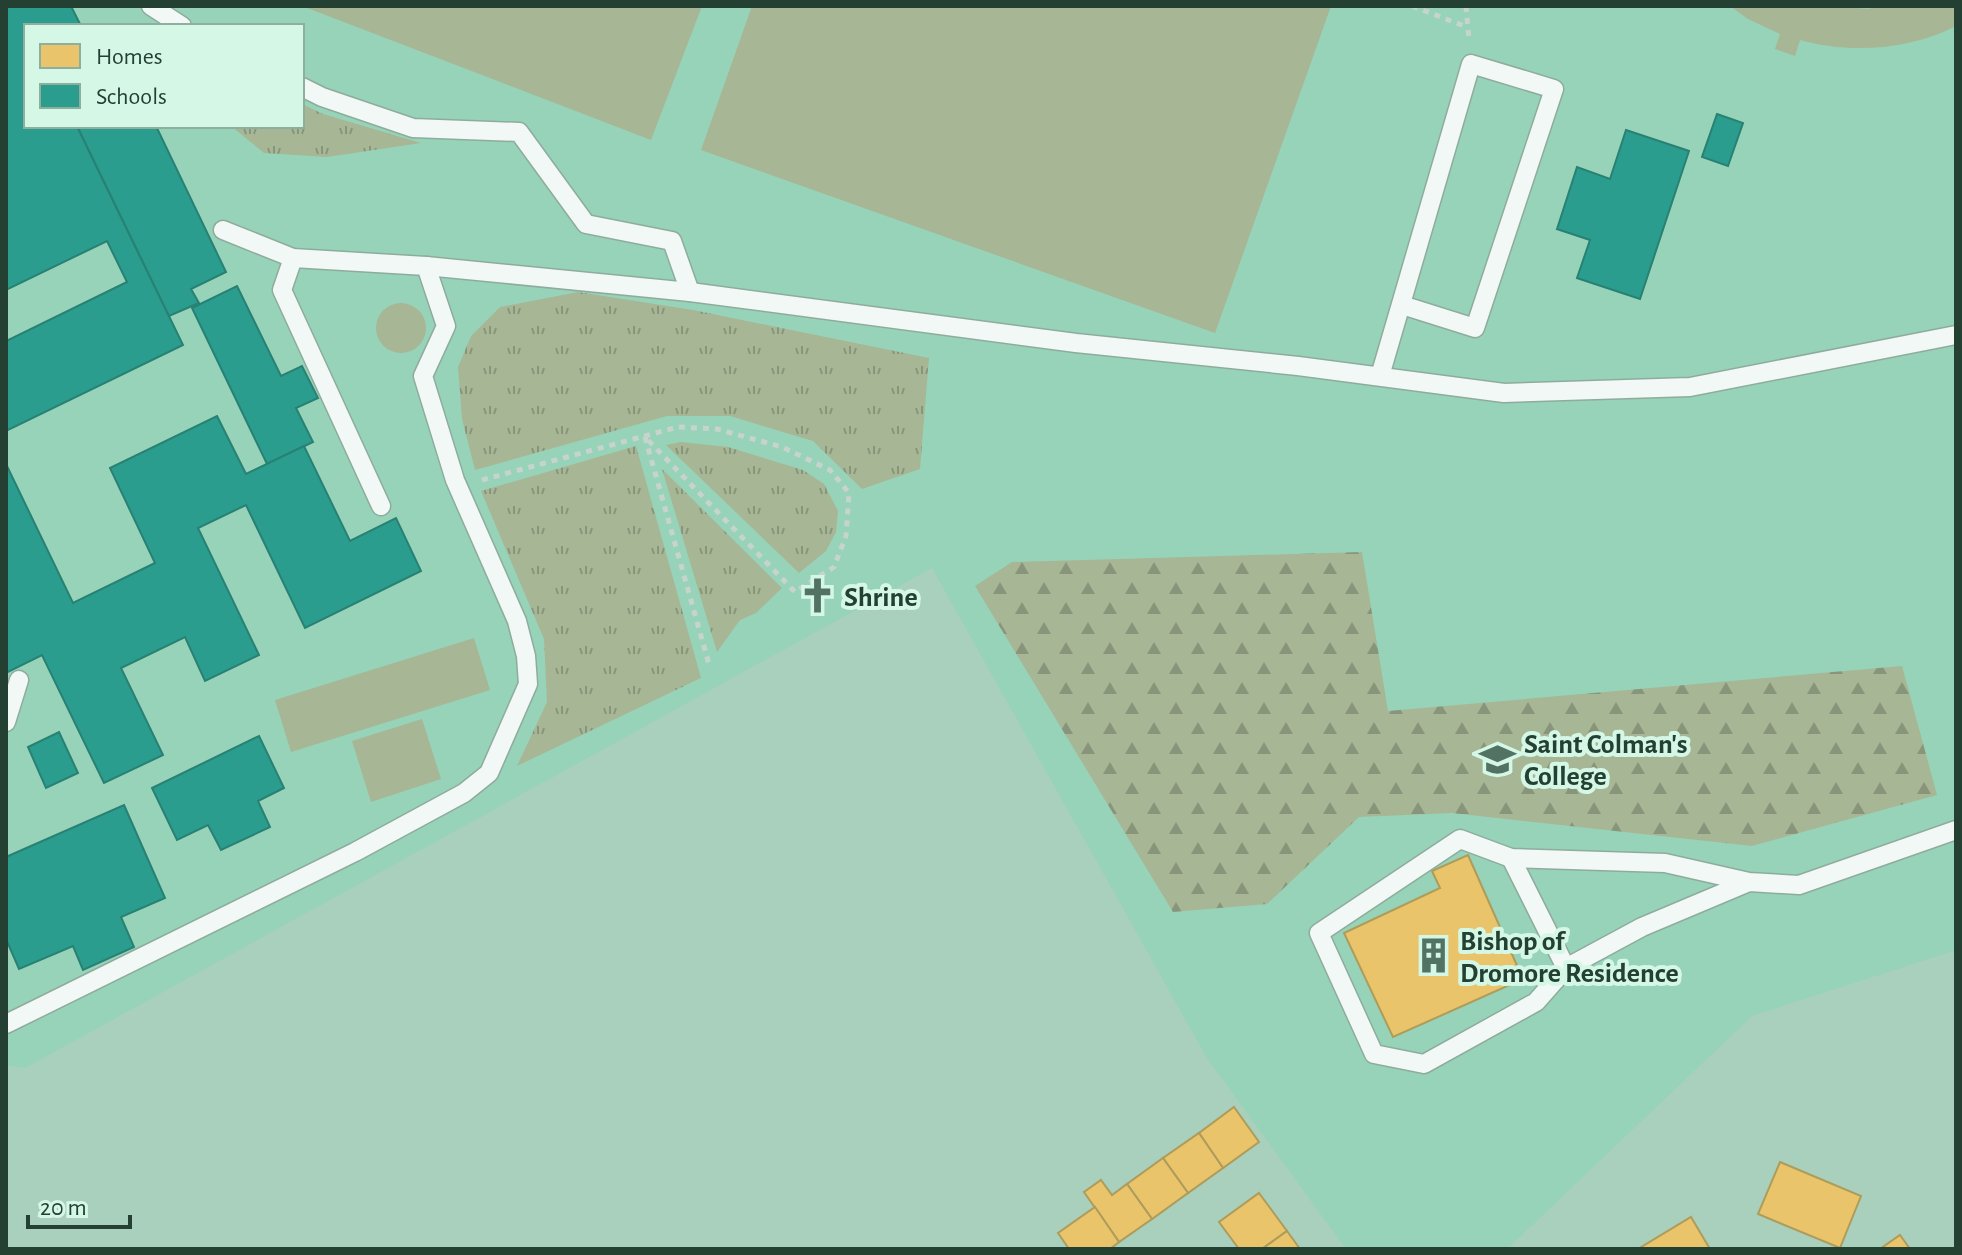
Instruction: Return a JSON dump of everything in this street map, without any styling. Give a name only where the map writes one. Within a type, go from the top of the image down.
[{"type":"lane","points":[[151,6],[179,24]]},
{"type":"lane","points":[[1380,376],[1471,64],[1554,89],[1475,328],[1402,305]]},
{"type":"lane","points":[[304,88],[413,128],[519,132],[586,224],[672,241],[690,292]]},
{"type":"lane","points":[[223,230],[293,258],[426,266],[690,292],[1076,343],[1380,376],[1504,393],[1690,387],[1956,335]]},
{"type":"lane","points":[[293,258],[282,290],[381,506]]},
{"type":"lane","points":[[6,1024],[355,852],[464,793],[489,773],[528,684],[526,656],[517,621],[458,486],[423,376],[446,326],[426,266]]},
{"type":"lane","points":[[6,722],[19,680]]},
{"type":"lane","points":[[1749,882],[1642,927],[1566,968],[1536,1002],[1424,1064],[1374,1054],[1319,933],[1460,839],[1511,858],[1665,863],[1749,882],[1799,885],[1956,830]]},
{"type":"lane","points":[[1511,858],[1566,968]]},
{"type":"path","points":[[1412,6],[1467,27]]},
{"type":"path","points":[[458,486],[644,436],[678,427],[717,429],[782,447],[830,470],[849,493],[846,536],[834,567],[795,592],[644,436]]},
{"type":"path","points":[[644,436],[710,668]]},
{"type":"shaded area","name":"Saint Colman's College","points":[[6,6],[1956,6],[1956,950],[1752,1016],[1507,1249],[1346,1249],[1207,1058],[932,568],[25,1068],[6,1065]]},
{"type":"green space","points":[[302,6],[702,6],[651,140]]},
{"type":"green space","points":[[752,6],[1331,6],[1215,333],[701,150]]},
{"type":"green space","points":[[1730,6],[1872,9],[1863,6],[1956,6],[1956,26],[1919,40],[1880,47],[1839,47],[1800,40],[1795,56],[1775,49],[1780,34],[1748,19]]},
{"type":"green space","points":[[304,105],[323,114],[421,143],[327,157],[264,153],[233,128],[304,128]]},
{"type":"green space","points":[[578,292],[693,310],[929,358],[920,469],[862,489],[813,441],[730,416],[667,416],[475,470],[462,419],[458,367],[471,336],[500,307]]},
{"type":"green space","points":[[401,303],[419,310],[426,328],[419,346],[401,353],[383,346],[376,328],[383,310]]},
{"type":"green space","points":[[681,442],[728,447],[803,470],[824,484],[838,511],[836,532],[826,551],[799,573],[666,445]]},
{"type":"green space","points":[[636,446],[701,678],[517,766],[547,702],[544,639],[481,491]]},
{"type":"green space","points":[[662,469],[782,588],[756,613],[740,620],[717,652]]},
{"type":"green space","points":[[1362,552],[1388,711],[1902,666],[1937,795],[1752,846],[1452,813],[1359,817],[1267,904],[1173,912],[975,586],[1012,562]]},
{"type":"green space","points":[[474,638],[490,690],[291,752],[275,700]]},
{"type":"green space","points":[[422,719],[441,779],[371,802],[352,741]]},
{"type":"building: Homes","name":"Bishop of Dromore Residence","points":[[1468,855],[1523,979],[1393,1037],[1344,933],[1440,888],[1432,871]]},
{"type":"building: Homes","points":[[1234,1107],[1259,1142],[1223,1168],[1199,1133]]},
{"type":"building: Homes","points":[[1199,1133],[1223,1168],[1188,1193],[1163,1158]]},
{"type":"building: Homes","points":[[1163,1158],[1188,1193],[1152,1219],[1127,1184]]},
{"type":"building: Homes","points":[[1780,1162],[1861,1196],[1840,1248],[1758,1214]]},
{"type":"building: Homes","points":[[1101,1180],[1112,1195],[1127,1184],[1152,1219],[1119,1242],[1084,1192]]},
{"type":"building: Homes","points":[[1259,1193],[1287,1231],[1262,1249],[1239,1249],[1219,1222]]},
{"type":"building: Homes","points":[[1095,1207],[1119,1242],[1110,1249],[1069,1249],[1058,1233]]},
{"type":"building: Homes","points":[[1691,1217],[1710,1249],[1638,1249]]},
{"type":"building: Homes","points":[[1287,1231],[1300,1249],[1262,1249]]},
{"type":"building: Homes","points":[[1900,1235],[1910,1249],[1880,1249]]},
{"type":"building: Schools","points":[[6,6],[71,6],[80,24],[24,24],[24,128],[78,128],[183,345],[6,431],[6,341],[127,282],[107,241],[6,290]]},
{"type":"building: Schools","points":[[1717,114],[1743,123],[1728,166],[1702,157]]},
{"type":"building: Schools","points":[[78,128],[157,128],[226,272],[191,289],[199,303],[169,316]]},
{"type":"building: Schools","points":[[1626,130],[1689,151],[1640,299],[1577,278],[1590,240],[1557,229],[1577,167],[1610,179]]},
{"type":"building: Schools","points":[[237,286],[281,376],[302,366],[318,398],[296,408],[313,442],[267,464],[192,308]]},
{"type":"building: Schools","points":[[217,416],[246,474],[304,446],[350,541],[396,518],[421,571],[305,628],[246,505],[198,528],[259,655],[205,681],[185,637],[121,668],[163,755],[104,783],[42,655],[6,673],[6,464],[73,603],[155,563],[110,468]]},
{"type":"building: Schools","points":[[59,732],[78,773],[46,788],[28,747]]},
{"type":"building: Schools","points":[[259,736],[284,788],[258,801],[270,827],[221,850],[208,825],[177,840],[152,788]]},
{"type":"building: Schools","points":[[124,805],[165,898],[121,917],[134,947],[83,970],[73,946],[19,969],[6,939],[6,857]]},
{"type":"place","name":"Shrine","points":[[818,596]]},
{"type":"place","name":"Saint Colman's College","points":[[1498,759]]},
{"type":"place","name":"Bishop of Dromore Residence","points":[[1434,956]]}]
